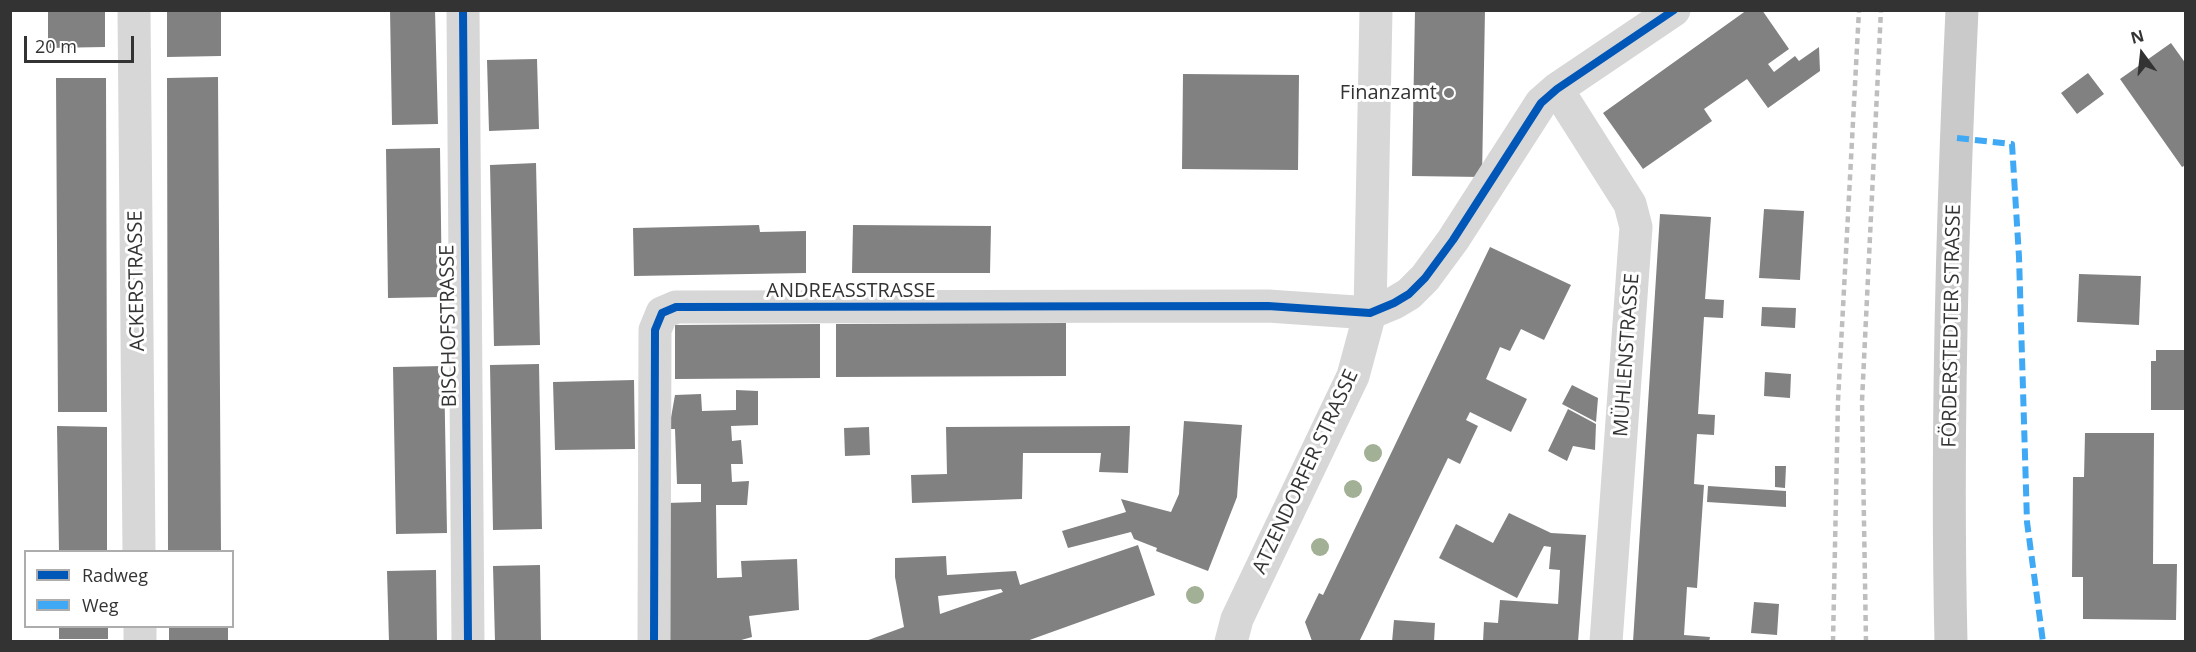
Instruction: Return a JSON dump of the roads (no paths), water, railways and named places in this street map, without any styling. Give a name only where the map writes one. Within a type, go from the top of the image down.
[{"type":"main road","name":"FÖRDERSTEDTER STRASSE","points":[[1951,642],[1949,390],[1962,10]]},
{"type":"street","name":"ACKERSTRASSE","points":[[134,10],[139,550]]},
{"type":"street","name":"BISCHOFSTRASSE","points":[[463,10],[468,642]]},
{"type":"street","name":"ATZENDORFER STRASSE","points":[[1231,642],[1237,619],[1353,376],[1370,313],[1376,10]]},
{"type":"street","points":[[1370,313],[1394,303],[1425,278],[1453,240],[1541,103],[1557,89],[1674,10]]},
{"type":"street","name":"MÜHLENSTRASSE","points":[[1557,89],[1630,204],[1636,227],[1605,642]]},
{"type":"street","name":"ANDREASSTRASSE","points":[[654,642],[655,330],[662,314],[676,307],[1268,306],[1370,313]]},
{"type":"railway","points":[[1833,642],[1838,401],[1859,10]]},
{"type":"railway","points":[[1866,642],[1862,401],[1881,10]]},
{"type":"place","name":"Finanzamt","points":[[1449,93]]}]
